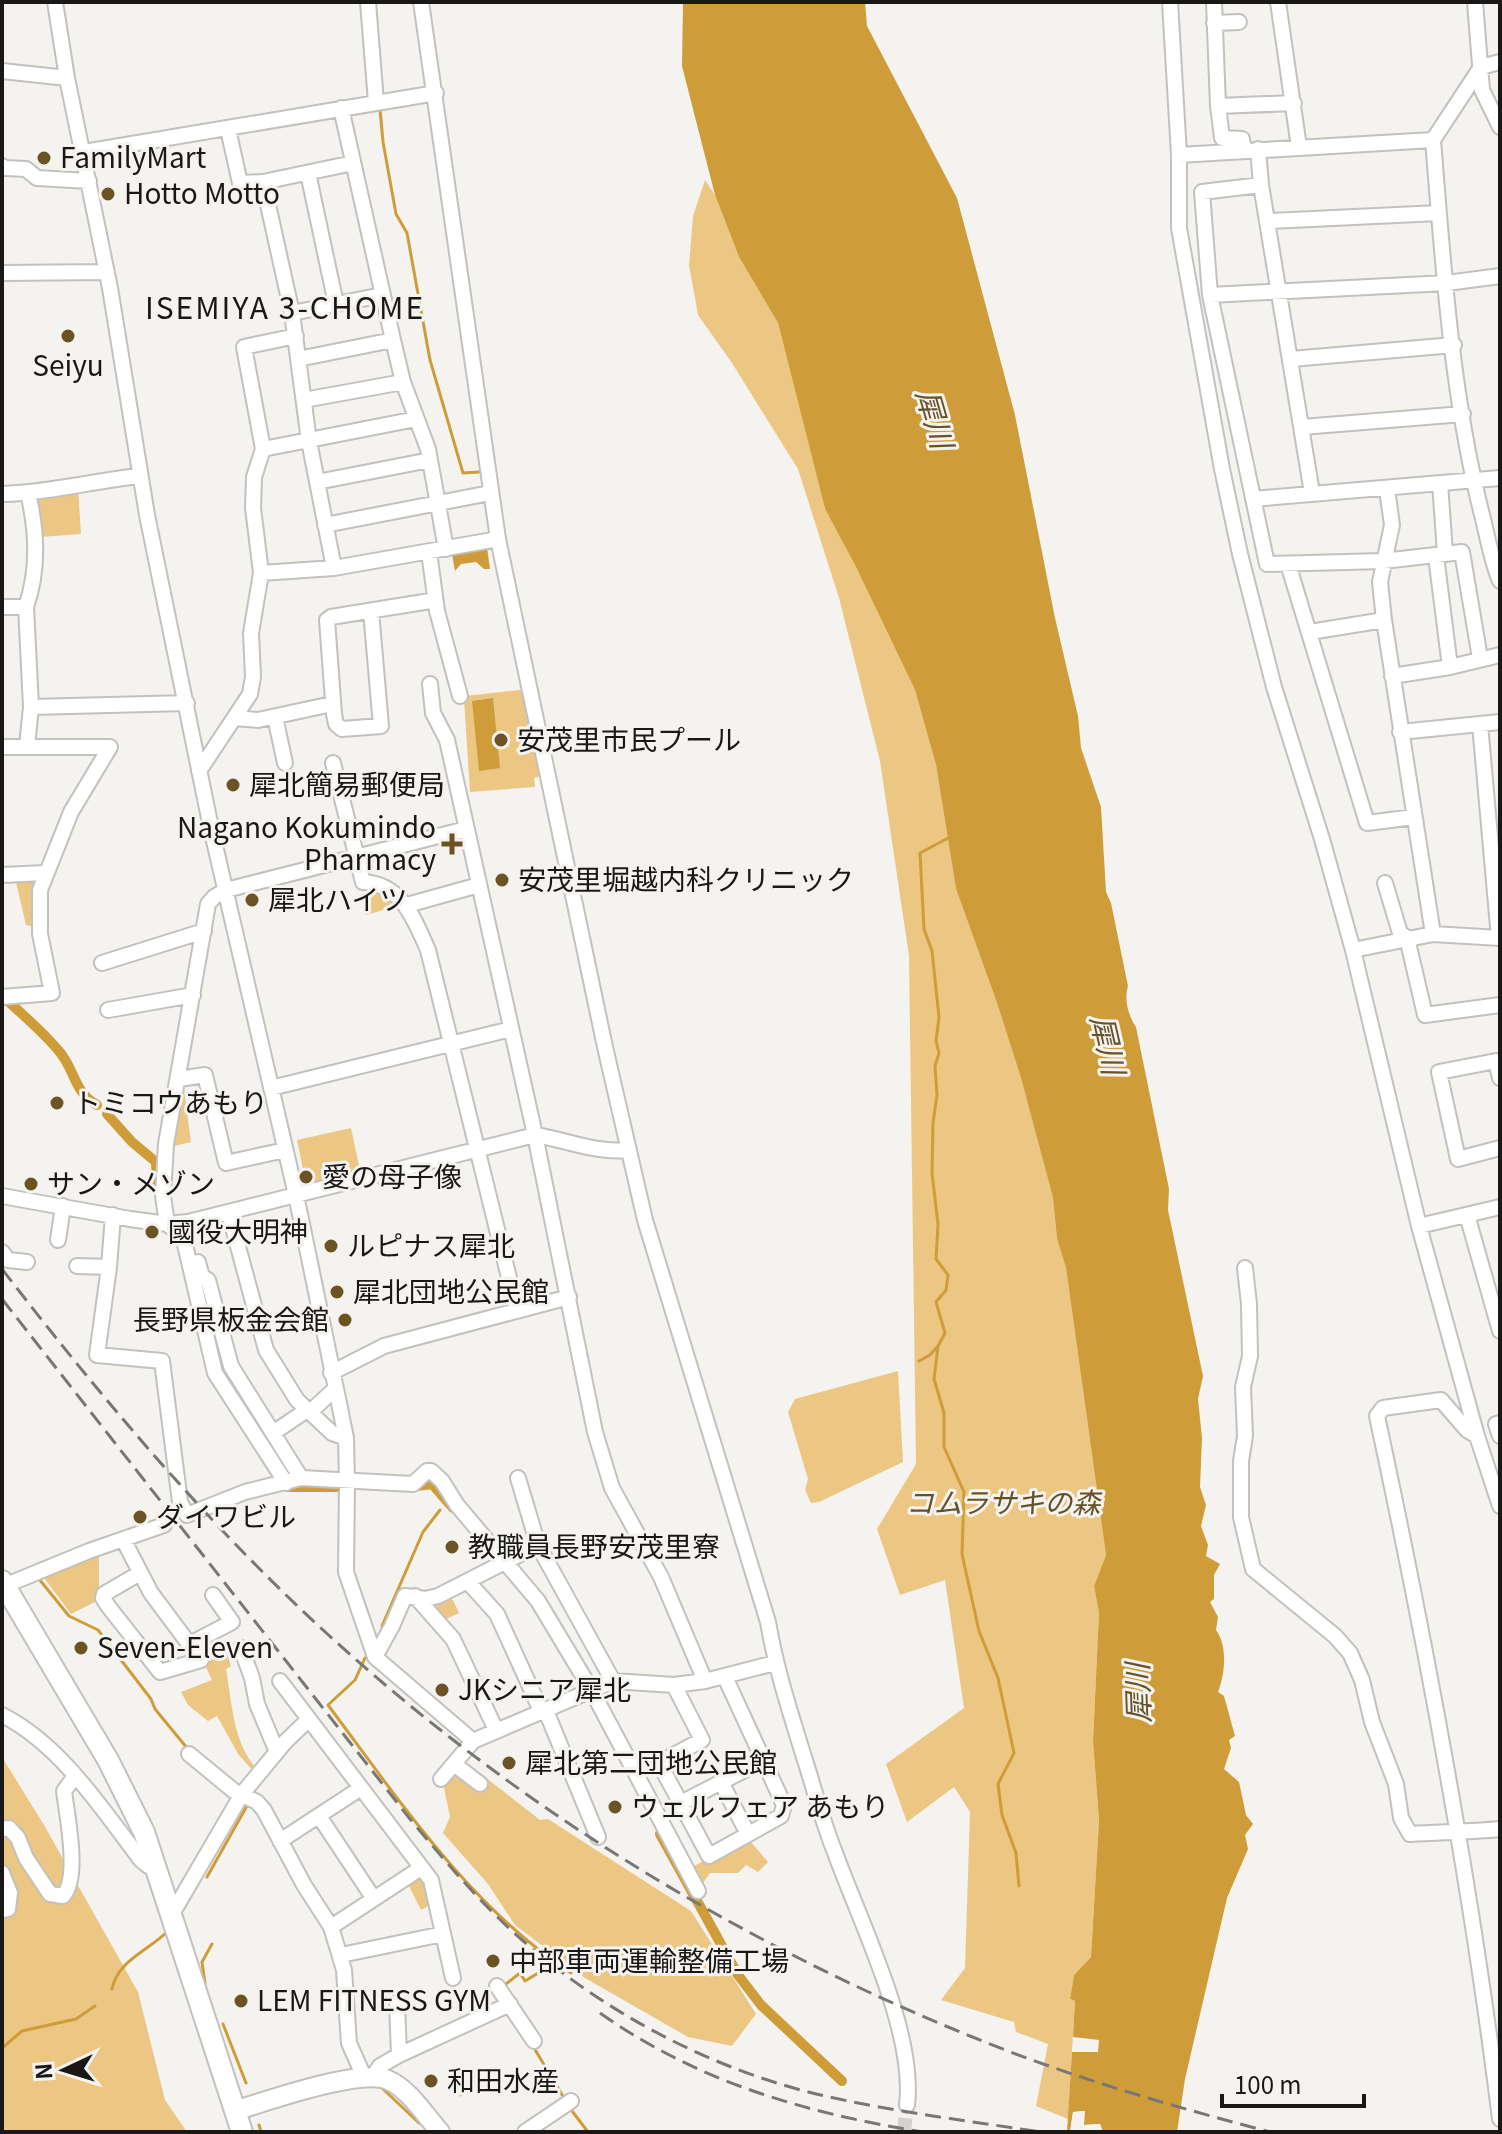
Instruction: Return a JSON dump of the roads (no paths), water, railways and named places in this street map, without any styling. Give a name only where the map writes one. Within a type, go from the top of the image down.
[{"type":"highway","points":[[3,1586],[108,1760],[144,1832],[242,2132]]},
{"type":"main road","points":[[237,2110],[369,2076],[401,2088],[431,2129]]},
{"type":"street","points":[[55,2],[106,272],[139,476],[199,771],[296,1195],[346,1438],[346,1572],[375,1657],[473,1741]]},
{"type":"street","points":[[368,2],[376,102]]},
{"type":"street","points":[[421,2],[498,539],[628,1150],[645,1220],[768,1622],[775,1663],[832,1847],[894,2012],[908,2077],[907,2105]]},
{"type":"street","points":[[1170,2],[1179,155],[1179,228],[1240,554],[1270,674],[1353,950],[1419,1226],[1477,1436],[1500,1506]]},
{"type":"street","points":[[1214,2],[1222,138],[1242,139],[1251,150],[1261,185],[1312,493]]},
{"type":"street","points":[[1278,2],[1299,147]]},
{"type":"street","points":[[1475,2],[1482,90],[1500,127]]},
{"type":"street","points":[[1214,23],[1239,22]]},
{"type":"street","points":[[1500,62],[1481,67],[1433,140],[1463,414],[1474,481],[1500,581]]},
{"type":"street","points":[[2,71],[67,78]]},
{"type":"street","points":[[84,152],[436,93]]},
{"type":"street","points":[[1218,106],[1294,103]]},
{"type":"street","points":[[341,108],[403,382],[430,460],[446,549]]},
{"type":"street","points":[[228,129],[240,183],[263,182],[353,163]]},
{"type":"street","points":[[1179,155],[1433,140]]},
{"type":"street","points":[[2,166],[26,169],[37,178],[89,181]]},
{"type":"street","points":[[308,173],[336,304]]},
{"type":"street","points":[[263,182],[292,313],[309,441],[334,568]]},
{"type":"street","points":[[1261,185],[1202,192],[1210,295],[1267,564],[1383,561],[1462,552],[1480,658]]},
{"type":"street","points":[[1269,221],[1439,213]]},
{"type":"street","points":[[2,273],[106,272]]},
{"type":"street","points":[[1210,295],[1447,283],[1500,276]]},
{"type":"street","points":[[292,313],[382,295]]},
{"type":"street","points":[[199,771],[250,694],[253,677],[251,633],[261,573],[253,492],[254,477],[263,449],[244,347],[296,336]]},
{"type":"street","points":[[298,359],[393,340]]},
{"type":"street","points":[[1291,359],[1454,345]]},
{"type":"street","points":[[304,400],[403,382]]},
{"type":"street","points":[[1302,427],[1463,414]]},
{"type":"street","points":[[263,449],[416,419]]},
{"type":"street","points":[[317,482],[430,460]]},
{"type":"street","points":[[2,494],[139,476]]},
{"type":"street","points":[[1253,499],[1500,478]]},
{"type":"street","points":[[1440,483],[1440,554],[1450,667]]},
{"type":"street","points":[[1387,489],[1392,525],[1380,582],[1400,732],[1433,934]]},
{"type":"street","points":[[27,746],[31,707],[26,607],[37,539],[28,493]]},
{"type":"street","points":[[325,525],[490,493]]},
{"type":"street","points":[[261,573],[334,568],[498,539]]},
{"type":"street","points":[[429,552],[435,600],[460,696]]},
{"type":"street","points":[[1288,564],[1367,823],[1414,817]]},
{"type":"street","points":[[371,611],[381,726],[342,729],[336,724],[332,704],[327,620],[371,611],[435,600]]},
{"type":"street","points":[[2,607],[26,607]]},
{"type":"street","points":[[1310,632],[1384,620]]},
{"type":"street","points":[[1392,676],[1500,655]]},
{"type":"street","points":[[430,684],[433,713],[447,740],[535,1135],[595,1432],[612,1488],[661,1577],[705,1681]]},
{"type":"street","points":[[31,707],[187,703]]},
{"type":"street","points":[[234,718],[258,720],[332,704]]},
{"type":"street","points":[[275,717],[285,763]]},
{"type":"street","points":[[1400,732],[1500,722]]},
{"type":"street","points":[[1353,950],[1433,934],[1500,938],[1497,873],[1480,724]]},
{"type":"street","points":[[447,740],[463,738]]},
{"type":"street","points":[[2,747],[110,747],[71,812],[40,890],[40,934],[52,993],[2,997]]},
{"type":"street","points":[[333,763],[363,882],[388,888],[407,905],[428,950],[517,1310]]},
{"type":"street","points":[[286,1483],[215,1373],[183,1236],[167,1224],[163,1196],[166,1144],[208,904],[226,890],[466,829]]},
{"type":"street","points":[[2,875],[46,873]]},
{"type":"street","points":[[1385,883],[1400,933],[1407,938],[1425,1015],[1500,1005]]},
{"type":"street","points":[[407,905],[479,885]]},
{"type":"street","points":[[102,963],[204,931]]},
{"type":"street","points":[[108,1010],[193,995]]},
{"type":"street","points":[[271,1088],[511,1029]]},
{"type":"street","points":[[1500,1078],[1498,1061],[1439,1072],[1458,1159],[1500,1148]]},
{"type":"street","points":[[179,1079],[205,1075],[226,1163],[285,1150]]},
{"type":"street","points":[[2,1196],[167,1224],[229,1213],[535,1135],[587,1149],[608,1152],[628,1150]]},
{"type":"street","points":[[58,1240],[63,1206]]},
{"type":"street","points":[[1419,1226],[1500,1207]]},
{"type":"street","points":[[229,1213],[266,1350],[297,1400],[332,1433],[346,1438]]},
{"type":"street","points":[[113,1215],[97,1355],[162,1361],[180,1502],[187,1515],[245,1492],[301,1478],[413,1484],[431,1471],[538,1601],[592,1691],[698,1891]]},
{"type":"street","points":[[1467,1215],[1496,1303],[1500,1331]]},
{"type":"street","points":[[188,1222],[202,1277],[208,1280],[231,1366],[301,1478]]},
{"type":"street","points":[[2,1252],[8,1260],[27,1262]]},
{"type":"street","points":[[77,1266],[109,1267]]},
{"type":"street","points":[[1245,1268],[1250,1356],[1243,1387],[1245,1436],[1241,1461],[1241,1517],[1253,1569],[1335,1636],[1350,1653],[1396,1784],[1401,1818],[1410,1834],[1448,1831],[1459,1834],[1500,1829]]},
{"type":"street","points":[[331,1373],[384,1346],[569,1297]]},
{"type":"street","points":[[273,1433],[335,1389]]},
{"type":"street","points":[[1477,1436],[1467,1430],[1441,1400],[1383,1408],[1377,1416],[1459,1834],[1500,2119]]},
{"type":"street","points":[[1500,1423],[1496,1424],[1500,1436]]},
{"type":"street","points":[[518,1478],[538,1545],[613,1681]]},
{"type":"street","points":[[3,1586],[164,1525]]},
{"type":"street","points":[[124,1541],[160,1608],[201,1660],[160,1672],[108,1606],[104,1594],[140,1573]]},
{"type":"street","points":[[375,1657],[405,1596],[425,1599],[438,1596],[538,1545]]},
{"type":"street","points":[[468,1582],[497,1614],[598,1837]]},
{"type":"street","points":[[190,1644],[232,1622],[213,1595]]},
{"type":"street","points":[[415,1596],[453,1639],[496,1730]]},
{"type":"street","points":[[241,1648],[257,1704],[277,1752]]},
{"type":"street","points":[[441,1779],[473,1741],[613,1681],[674,1685],[725,1677],[775,1663]]},
{"type":"street","points":[[674,1685],[702,1740],[659,1763],[709,1856],[781,1816],[784,1805],[725,1677]]},
{"type":"street","points":[[280,1681],[431,1880],[453,1978]]},
{"type":"street","points":[[2,1715],[40,1742],[75,1776],[141,1860],[148,1866],[156,1864]]},
{"type":"street","points":[[172,1914],[246,1796],[277,1752],[308,1720]]},
{"type":"street","points":[[189,1754],[234,1791],[264,1810],[304,1885],[331,1927],[344,1970],[349,2043],[369,2076],[399,2055],[510,2004]]},
{"type":"street","points":[[679,1804],[762,1761]]},
{"type":"street","points":[[454,1764],[480,1784]]},
{"type":"street","points":[[2,1829],[9,1828],[18,1838],[26,1858],[50,1894],[63,1896],[70,1886],[71,1875],[64,1791],[75,1776]]},
{"type":"street","points":[[721,1782],[748,1834]]},
{"type":"street","points":[[280,1841],[361,1788]]},
{"type":"street","points":[[319,1816],[374,1899]]},
{"type":"street","points":[[331,1927],[421,1868]]},
{"type":"street","points":[[2,1873],[10,1893],[8,1909],[2,1910]]},
{"type":"street","points":[[341,1955],[443,1934]]},
{"type":"street","points":[[497,1986],[534,2041]]},
{"type":"street","points":[[397,2003],[399,2055]]},
{"type":"street","points":[[525,2132],[571,2101]]},
{"type":"water","name":"犀川","points":[[683,2],[865,2],[867,26],[957,198],[1015,415],[1055,618],[1078,716],[1081,748],[1101,807],[1106,892],[1111,903],[1128,986],[1128,1007],[1136,1027],[1169,1189],[1168,1210],[1203,1376],[1198,1399],[1202,1438],[1200,1487],[1206,1505],[1201,1526],[1208,1545],[1206,1556],[1220,1564],[1214,1575],[1214,1599],[1210,1602],[1218,1617],[1216,1630],[1224,1652],[1224,1669],[1218,1692],[1224,1696],[1235,1736],[1229,1740],[1231,1748],[1224,1769],[1239,1782],[1246,1815],[1253,1824],[1245,1835],[1248,1849],[1227,1898],[1185,2079],[1177,2132],[1103,2132],[1100,2124],[1084,2125],[1084,2111],[1073,2112],[1070,2132],[1067,2132],[1072,2052],[1098,2052],[1099,2040],[1073,2037],[1075,2001],[1070,1999],[1074,1975],[1091,1957],[1099,1820],[1093,1741],[1099,1613],[1094,1586],[1106,1555],[1066,1268],[1057,1239],[1053,1198],[1021,1078],[956,889],[936,765],[915,690],[825,509],[778,323],[739,257],[715,195],[682,66]]},
{"type":"water","points":[[487,547],[490,569],[484,569],[476,562],[461,564],[455,571],[452,554]]},
{"type":"water","points":[[493,698],[500,768],[479,771],[472,701]]},
{"type":"waterway","points":[[380,109],[396,214],[407,233],[430,360],[463,473],[479,472]]},
{"type":"waterway","points":[[950,837],[920,853],[924,929],[932,951],[939,1017],[932,1173],[938,1224],[936,1259],[948,1275],[946,1290],[936,1302],[945,1333],[938,1346],[934,1379],[944,1413],[944,1447],[964,1492],[962,1554],[979,1631],[998,1678],[1014,1753],[998,1784],[1002,1815],[1016,1853],[1019,1886]]},
{"type":"waterway","points":[[2,1001],[8,1001],[52,1043],[64,1057],[83,1093],[97,1105]]},
{"type":"waterway","points":[[107,1114],[132,1142],[156,1162],[157,1190]]},
{"type":"waterway","points":[[919,1361],[938,1346]]},
{"type":"waterway","points":[[409,1487],[432,1484],[453,1508]]},
{"type":"waterway","points":[[288,1487],[340,1487]]},
{"type":"waterway","points":[[382,1626],[423,1532],[440,1510]]},
{"type":"waterway","points":[[39,1579],[69,1616],[98,1630],[187,1748]]},
{"type":"waterway","points":[[365,1658],[355,1680],[328,1705],[409,1814],[468,1884],[500,1917],[571,1973]]},
{"type":"waterway","points":[[207,1877],[248,1804]]},
{"type":"waterway","points":[[660,1834],[738,1975],[761,2005],[842,2081]]},
{"type":"waterway","points":[[184,1908],[194,1890]]},
{"type":"waterway","points":[[112,1989],[127,1963],[168,1931]]},
{"type":"waterway","points":[[205,1983],[202,1962],[212,1944]]},
{"type":"waterway","points":[[502,1987],[520,1973],[525,1981],[540,1972]]},
{"type":"waterway","points":[[2,2048],[22,2031],[76,2019],[95,2006]]},
{"type":"waterway","points":[[223,2024],[246,2083]]},
{"type":"waterway","points":[[534,2048],[564,2098]]},
{"type":"waterway","points":[[382,2088],[419,2123]]},
{"type":"waterway","points":[[572,2111],[588,2132]]},
{"type":"waterway","points":[[259,2125],[261,2132]]},
{"type":"tunnel","points":[[904,2132],[907,2105]]},
{"type":"railway","points":[[2,1269],[138,1437],[248,1557],[361,1664],[440,1730],[522,1791],[695,1902],[784,1951],[876,1996],[1043,2064],[1270,2132]]},
{"type":"railway","points":[[2,1299],[410,1819],[491,1911],[554,1966],[589,1992],[664,2036],[703,2055],[784,2085],[852,2102],[1041,2132]]},
{"type":"railway","points":[[600,2013],[675,2058],[754,2091],[837,2115],[923,2132]]},
{"type":"place","name":"FamilyMart","points":[[44,158]]},
{"type":"place","name":"Hotto Motto","points":[[108,194]]},
{"type":"place","name":"Seiyu","points":[[68,336]]},
{"type":"place","name":"安茂里市民プール","points":[[501,740]]},
{"type":"place","name":"犀北簡易郵便局","points":[[233,785]]},
{"type":"place","name":"Nagano Kokumindo Pharmacy","points":[[452,844]]},
{"type":"place","name":"安茂里堀越内科クリニック","points":[[502,880]]},
{"type":"place","name":"犀北ハイツ","points":[[252,900]]},
{"type":"place","name":"トミコウあもり","points":[[57,1103]]},
{"type":"place","name":"愛の母子像","points":[[306,1177]]},
{"type":"place","name":"サン・メゾン","points":[[31,1184]]},
{"type":"place","name":"國役大明神","points":[[152,1232]]},
{"type":"place","name":"ルピナス犀北","points":[[331,1246]]},
{"type":"place","name":"犀北団地公民館","points":[[337,1292]]},
{"type":"place","name":"長野県板金会館","points":[[345,1320]]},
{"type":"place","name":"ダイワビル","points":[[140,1517]]},
{"type":"place","name":"教職員長野安茂里寮","points":[[452,1547]]},
{"type":"place","name":"Seven-Eleven","points":[[81,1648]]},
{"type":"place","name":"JKシニア犀北","points":[[442,1690]]},
{"type":"place","name":"犀北第二団地公民館","points":[[509,1763]]},
{"type":"place","name":"ウェルフェア あもり","points":[[615,1807]]},
{"type":"place","name":"中部車両運輸整備工場","points":[[493,1961]]},
{"type":"place","name":"LEM FITNESS GYM","points":[[241,2001]]},
{"type":"place","name":"和田水産","points":[[431,2081]]},
{"type":"district","name":"ISEMIYA 3-CHOME","points":[[285,309]]},
{"type":"park label","name":"コムラサキの森","points":[[1003,1503]]}]
